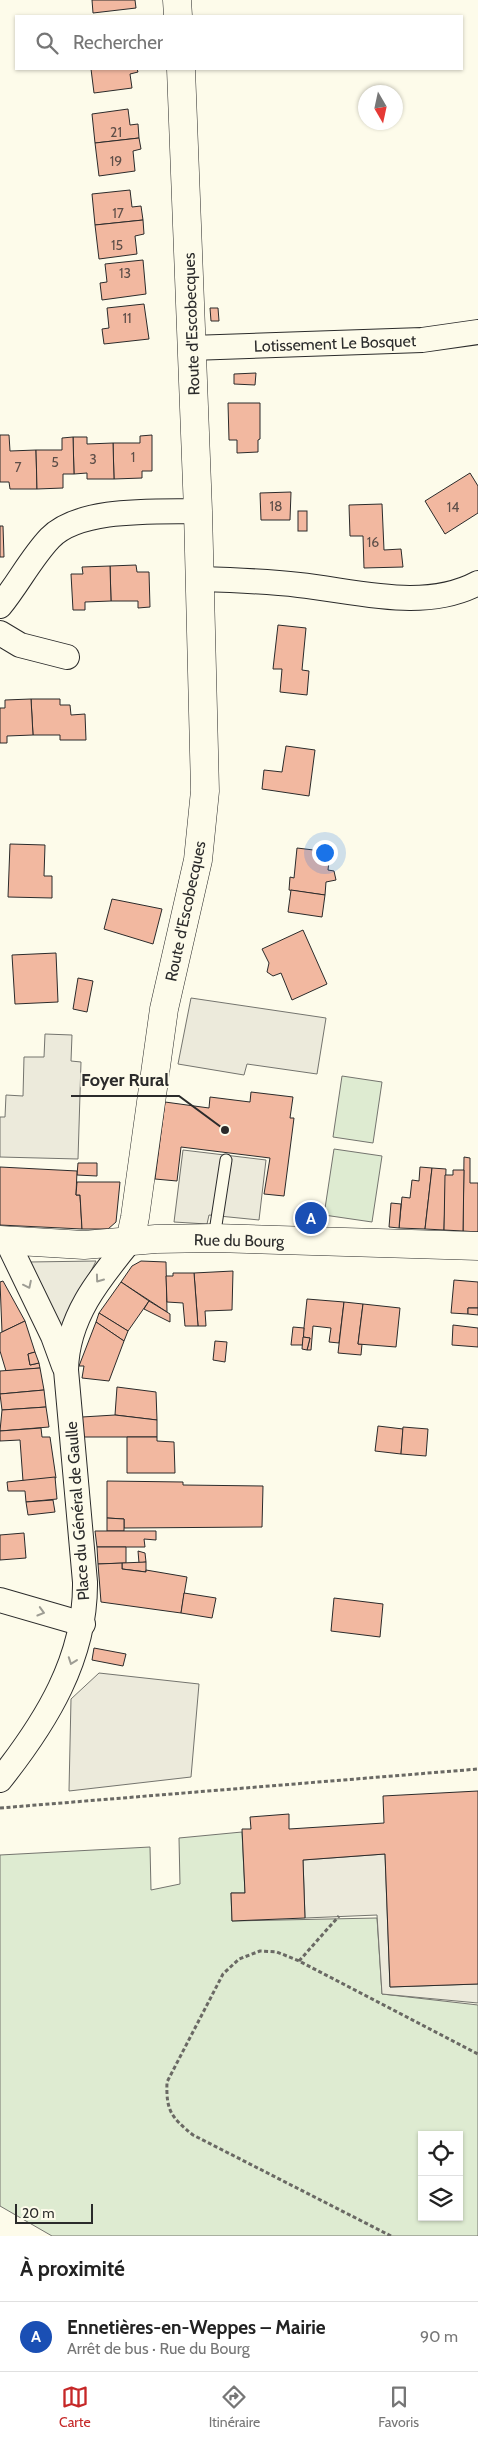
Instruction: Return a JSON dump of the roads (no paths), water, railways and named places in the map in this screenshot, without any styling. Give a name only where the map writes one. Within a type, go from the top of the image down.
[{"type":"street","points":[[176,0],[178,15]]},
{"type":"street","name":"Route d'Escobecques","points":[[130,1241],[168,989],[196,870],[203,827],[206,757],[181,70]]},
{"type":"street","name":"Lotissement Le Bosquet","points":[[191,348],[422,340],[478,332]]},
{"type":"street","points":[[0,606],[51,537],[68,525],[106,515],[198,511]]},
{"type":"street","points":[[200,578],[275,582],[388,597],[421,598],[451,594],[478,582]]},
{"type":"street","points":[[0,633],[20,645],[67,656]]},
{"type":"street","name":"Rue du Bourg","points":[[4,1241],[76,1245],[214,1238],[478,1246]]},
{"type":"street","name":"Place du Général de Gaulle","points":[[4,1241],[53,1336],[66,1370]]},
{"type":"street","name":"Place du Général de Gaulle","points":[[0,1780],[9,1755],[53,1702],[67,1676],[82,1624],[85,1598],[84,1568],[66,1370],[68,1341],[85,1302],[101,1277],[130,1241]]},
{"type":"street","points":[[0,1600],[82,1624]]},
{"type":"lane","points":[[214,1238],[226,1160]]},
{"type":"place","name":"Foyer Rural","points":[[225,1130]]},
{"type":"place","name":"Ennetières-en-Weppes – Mairie","points":[[311,1218]]}]
